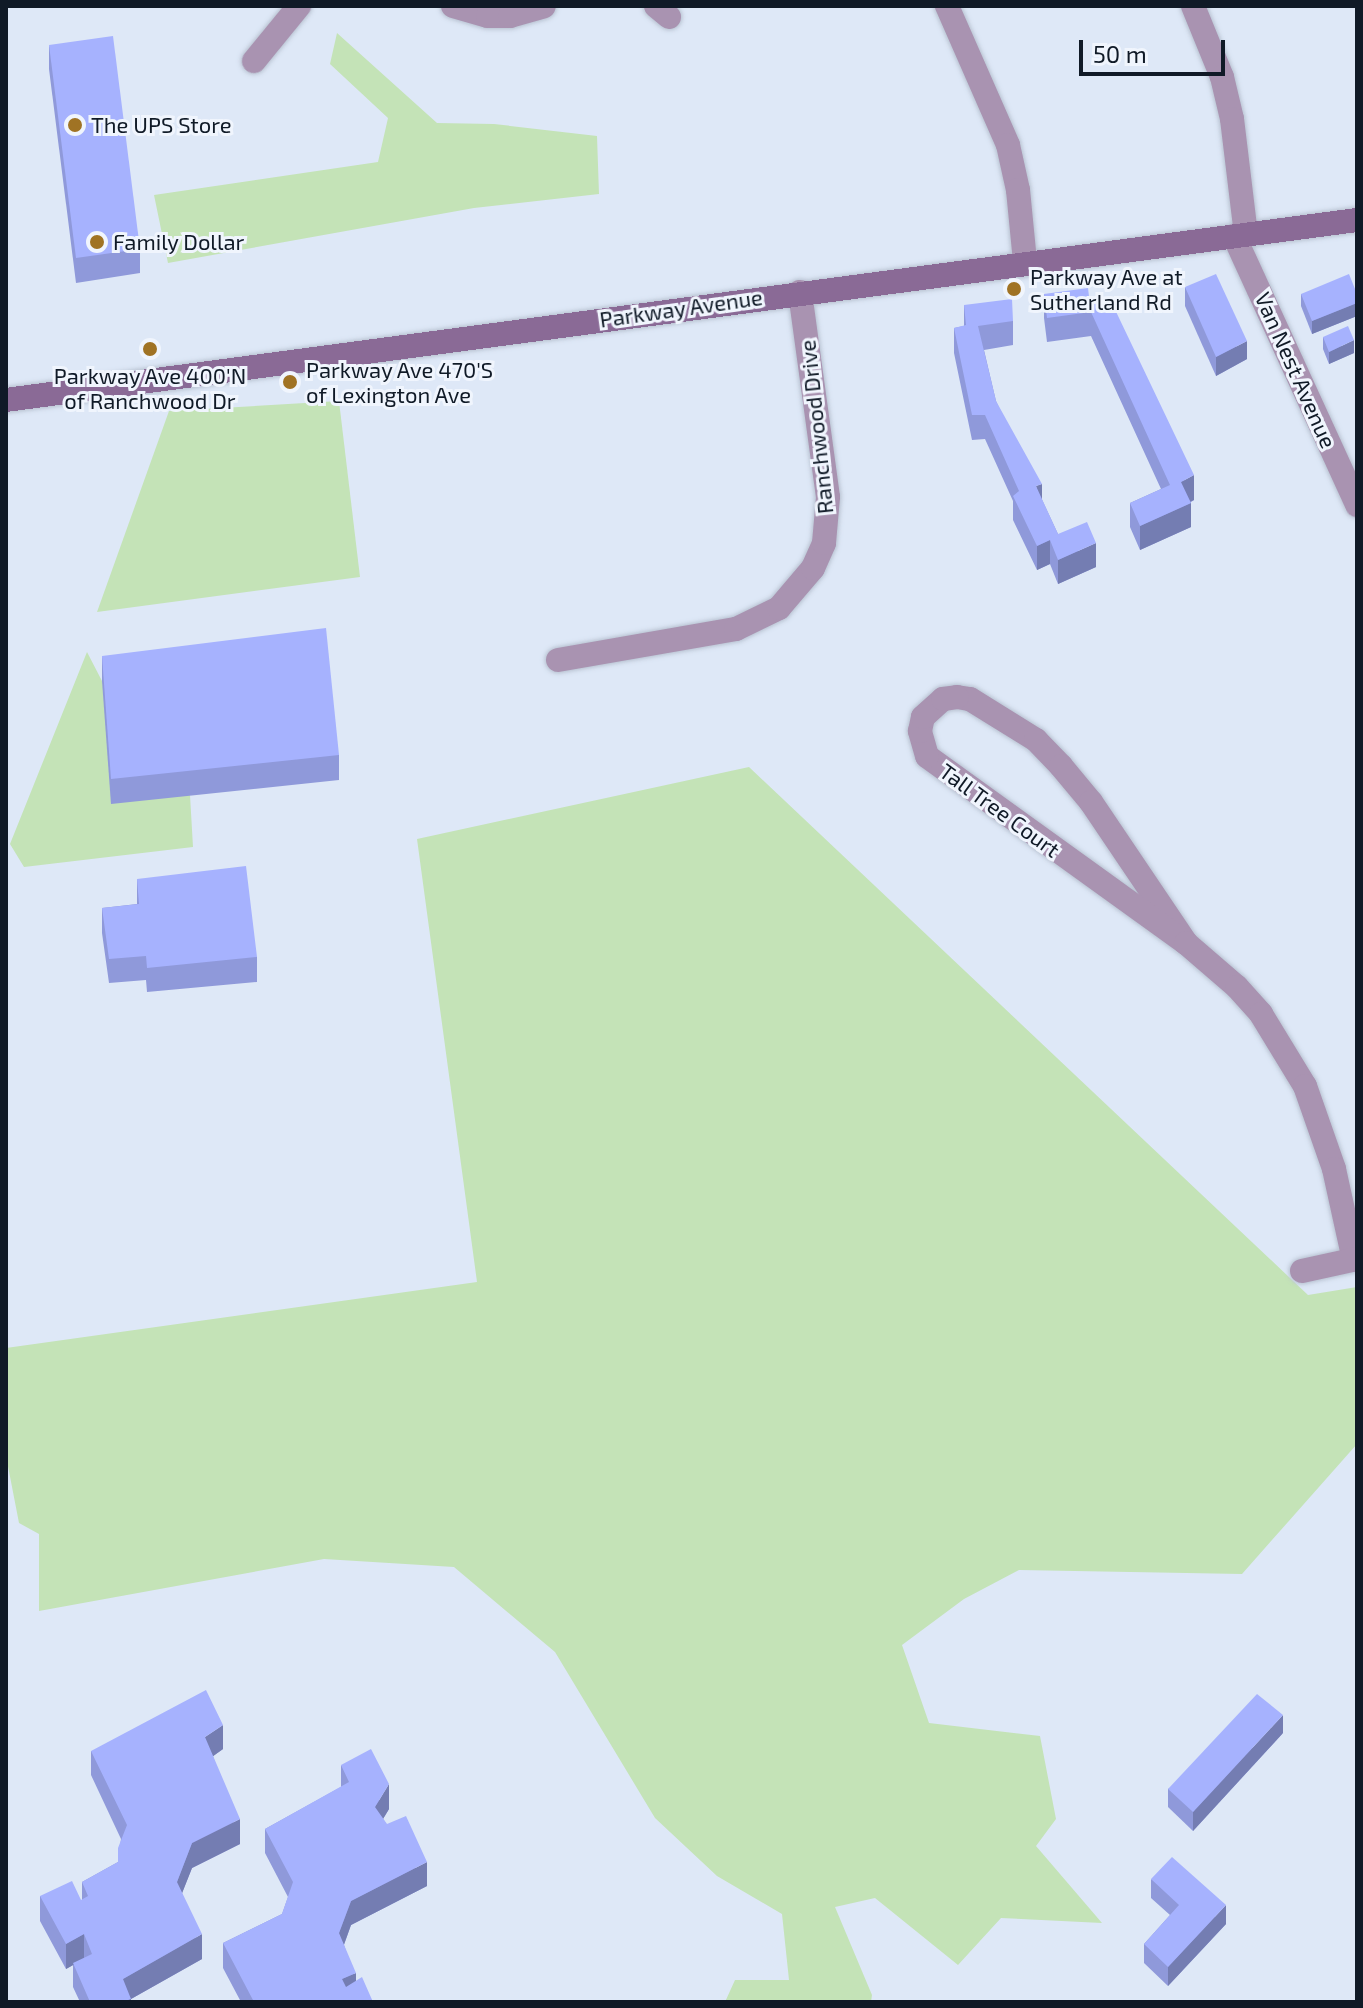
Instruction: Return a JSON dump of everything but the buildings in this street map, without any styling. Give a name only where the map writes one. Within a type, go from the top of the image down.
[{"type":"main road","name":"Parkway Avenue","points":[[6,400],[1357,220]]},
{"type":"street","points":[[254,61],[299,6]]},
{"type":"street","points":[[453,6],[488,16],[510,16],[544,6]]},
{"type":"street","points":[[947,6],[1008,145],[1018,190],[1025,262]]},
{"type":"street","name":"Van Nest Avenue","points":[[1193,6],[1222,77],[1232,119],[1240,235],[1357,505]]},
{"type":"street","name":"Ranchwood Drive","points":[[558,660],[736,629],[779,608],[813,568],[824,543],[828,497],[800,292]]},
{"type":"street","name":"Tall Tree Court","points":[[1186,943],[1091,802],[1036,740],[970,699],[957,697],[933,705],[923,717],[920,731],[927,756],[1186,943],[1237,987],[1261,1014],[1305,1086],[1334,1169],[1356,1260]]},
{"type":"street","points":[[1302,1271],[1356,1260]]},
{"type":"green space","points":[[337,33],[437,123],[494,124],[597,136],[599,194],[474,208],[168,263],[154,195],[378,162],[388,118],[330,64]]},
{"type":"green space","points":[[339,401],[360,577],[97,612],[169,411]]},
{"type":"green space","points":[[87,652],[102,681],[190,795],[193,847],[24,867],[10,844]]},
{"type":"green space","points":[[749,767],[1308,1295],[1357,1287],[1357,1444],[1242,1574],[1019,1570],[964,1599],[902,1645],[929,1723],[1040,1736],[1056,1819],[1036,1846],[1102,1923],[1001,1918],[958,1965],[875,1898],[835,1907],[872,1995],[871,2002],[725,2002],[735,1980],[789,1980],[782,1914],[717,1876],[655,1818],[555,1652],[454,1567],[324,1559],[39,1611],[39,1534],[19,1523],[6,1456],[6,1348],[477,1282],[417,839]]},
{"type":"place","name":"The UPS Store","points":[[75,125]]},
{"type":"place","name":"Family Dollar","points":[[97,242]]},
{"type":"place","name":"Parkway Ave at Sutherland Rd","points":[[1014,289]]},
{"type":"place","name":"Parkway Ave 400'N of Ranchwood Dr","points":[[150,349]]},
{"type":"place","name":"Parkway Ave 470'S of Lexington Ave","points":[[290,382]]}]
